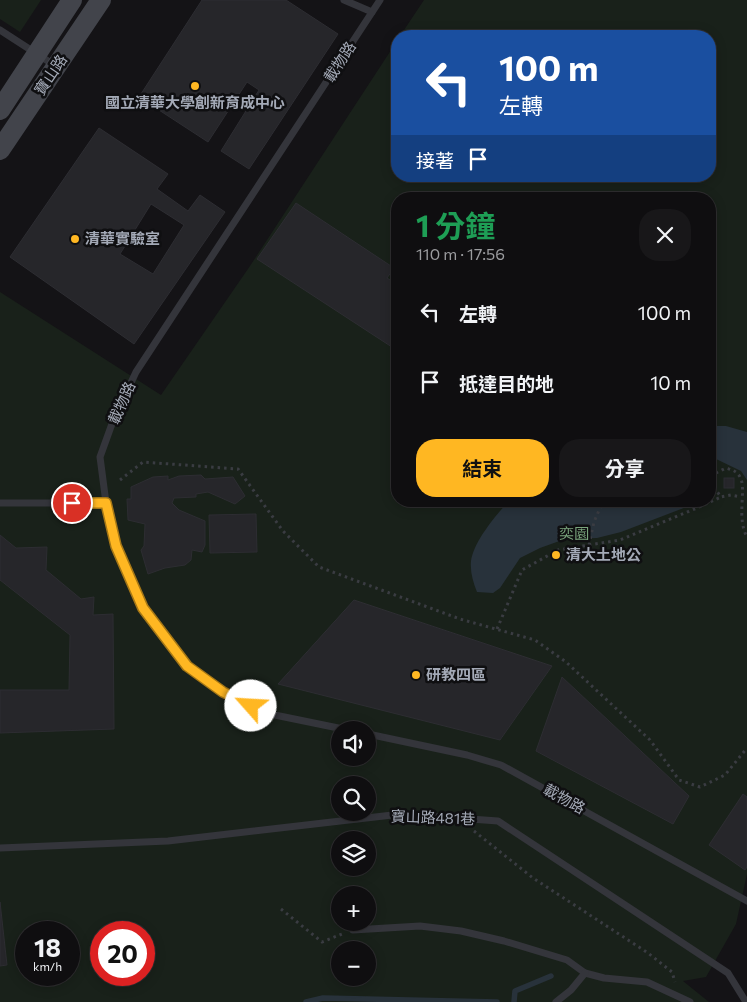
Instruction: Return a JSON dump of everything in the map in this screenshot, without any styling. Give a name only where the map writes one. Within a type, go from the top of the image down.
[{"type":"street","name":"寶山路","points":[[0,110],[72,0]]},
{"type":"street","name":"寶山路","points":[[0,150],[101,0]]},
{"type":"lane","points":[[344,0],[372,12]]},
{"type":"lane","name":"載物路","points":[[331,726],[265,712],[223,692],[187,666],[143,608],[116,546],[106,503],[100,457],[113,421],[136,372],[380,0]]},
{"type":"lane","points":[[0,30],[56,67]]},
{"type":"lane","points":[[0,503],[106,503]]},
{"type":"lane","name":"載物路","points":[[376,736],[467,755],[502,765],[746,897]]},
{"type":"lane","name":"寶山路481巷","points":[[0,848],[168,841],[401,814],[498,821],[728,973],[746,1002]]},
{"type":"lane","points":[[376,929],[420,926],[504,941],[568,960],[585,973],[604,978],[646,982],[690,1002]]},
{"type":"lane","points":[[556,1002],[571,990],[585,973]]},
{"type":"path","points":[[120,480],[143,462],[238,469],[283,531],[319,566],[460,619],[535,640],[566,662],[650,740],[679,780],[700,787],[725,775],[747,748]]},
{"type":"path","points":[[716,473],[726,468],[735,471],[741,478],[743,487],[742,528],[747,537]]},
{"type":"path","points":[[716,490],[721,496]]},
{"type":"path","points":[[716,498],[731,495],[742,497]]},
{"type":"path","points":[[589,545],[594,522],[601,507]]},
{"type":"path","points":[[497,629],[522,570],[558,550],[620,540],[699,507]]},
{"type":"path","points":[[556,554],[558,550]]},
{"type":"path","points":[[457,818],[533,878],[648,953],[672,972],[681,997]]},
{"type":"path","points":[[281,909],[322,942],[350,931]]},
{"type":"green space","points":[[0,0],[41,0],[20,32],[0,19]]},
{"type":"green space","name":"奕園","points":[[424,0],[747,0],[747,874],[736,924],[706,977],[683,981],[709,1002],[0,1002],[0,292],[161,395],[250,266],[391,50],[391,182],[716,182],[716,30],[404,30]]},
{"type":"shaded area","points":[[716,426],[726,426],[747,432],[747,480],[741,471],[716,459]]},
{"type":"shaded area","points":[[504,507],[686,507],[621,532],[597,538],[565,539],[540,548],[520,558],[500,588],[493,593],[477,592],[471,569],[473,553],[486,529]]},
{"type":"building","name":"國立清華大學創新育成中心","points":[[202,0],[286,0],[338,34],[249,169],[221,151],[259,90],[247,82],[208,142],[139,97]]},
{"type":"building","name":"清華實驗室","points":[[99,128],[168,174],[157,189],[188,211],[200,195],[225,212],[134,344],[10,257]],"holes":[[[151,204],[184,225],[153,274],[120,254]]]},
{"type":"building","points":[[296,203],[391,266],[391,272],[387,278],[391,281],[391,346],[257,259]]},
{"type":"building","points":[[201,475],[205,479],[233,477],[245,496],[235,504],[208,492],[196,494],[196,497],[174,498],[172,503],[179,510],[205,521],[205,545],[202,552],[192,550],[191,560],[185,565],[165,568],[148,574],[141,550],[144,546],[145,524],[128,520],[127,499],[131,499],[131,487],[153,477],[168,476],[168,480],[179,476]]},
{"type":"building","points":[[724,478],[734,478],[734,488],[724,488]]},
{"type":"building","points":[[256,514],[257,552],[210,553],[209,515]]},
{"type":"building","points":[[0,535],[16,548],[47,547],[46,570],[81,599],[94,597],[93,615],[113,614],[114,729],[0,733],[0,690],[69,690],[70,635],[0,580]]},
{"type":"building","name":"研教四區","points":[[354,600],[552,666],[500,740],[278,684]]},
{"type":"building","points":[[562,677],[689,796],[673,824],[536,751]]},
{"type":"building","points":[[743,794],[747,797],[747,867],[745,870],[709,845]]},
{"type":"building","points":[[0,902],[7,965],[0,966]]},
{"type":"waterway","points":[[514,1002],[515,991],[551,976]]},
{"type":"waterway","points":[[306,1002],[323,998],[497,1002]]},
{"type":"place","name":"國立清華大學創新育成中心","points":[[195,86]]},
{"type":"place","name":"清華實驗室","points":[[75,239]]},
{"type":"place","name":"清大土地公","points":[[556,555]]},
{"type":"place","name":"研教四區","points":[[416,675]]},
{"type":"route","points":[[72,503],[106,503],[116,546],[143,608],[187,666],[223,692],[251,706]]}]
